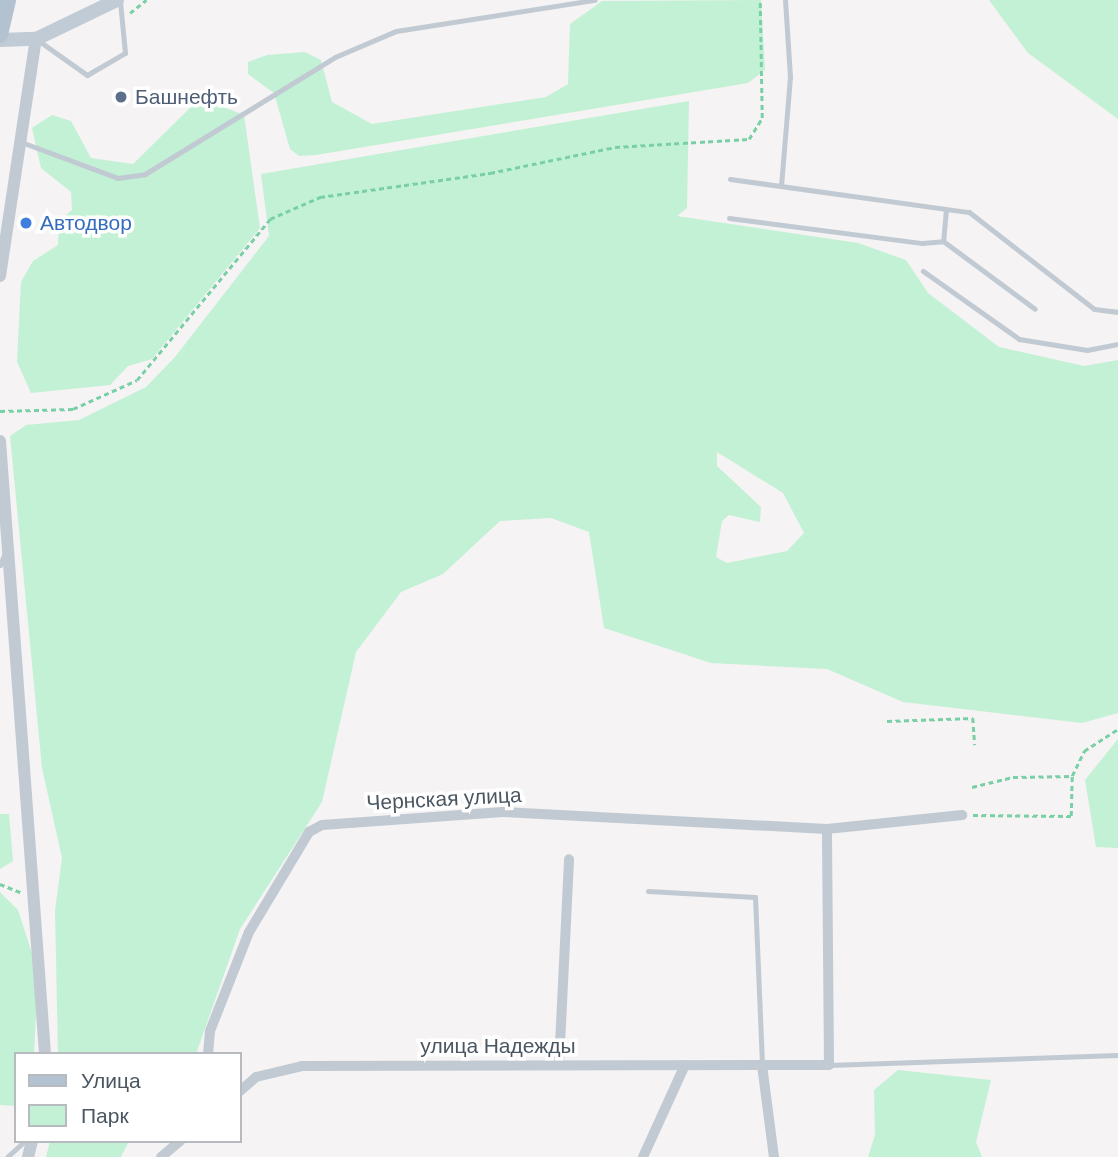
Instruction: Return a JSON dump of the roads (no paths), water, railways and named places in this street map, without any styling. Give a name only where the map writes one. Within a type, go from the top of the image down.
[{"type":"main road","points":[[8,0],[0,38],[36,39],[118,0]]},
{"type":"street","points":[[0,276],[36,39]]},
{"type":"street","points":[[0,441],[5,552],[35,898],[45,1052]]},
{"type":"street","name":"Чернская улица","points":[[208,1052],[210,1031],[249,932],[309,832],[322,825],[503,812],[827,829],[962,815]]},
{"type":"street","points":[[827,829],[829,1065]]},
{"type":"street","points":[[559,1065],[569,859]]},
{"type":"street","points":[[643,1157],[685,1065]]},
{"type":"street","points":[[762,1065],[774,1157]]},
{"type":"street","name":"улица Надежды","points":[[242,1089],[256,1077],[302,1066],[829,1065]]},
{"type":"street","points":[[161,1157],[178,1143]]},
{"type":"lane","points":[[36,39],[87,75],[125,53],[118,0]]},
{"type":"lane","points":[[21,142],[118,178],[145,174],[335,57],[396,31],[595,0]]},
{"type":"lane","points":[[780,186],[790,77],[785,0]]},
{"type":"lane","points":[[730,179],[969,212],[1094,309],[1118,313]]},
{"type":"lane","points":[[943,241],[946,209]]},
{"type":"lane","points":[[729,218],[943,241],[1035,309]]},
{"type":"lane","points":[[923,271],[1019,339],[1087,350],[1118,344]]},
{"type":"lane","points":[[0,565],[5,552]]},
{"type":"lane","points":[[648,891],[755,897],[762,1065]]},
{"type":"lane","points":[[829,1065],[1118,1055]]},
{"type":"lane","points":[[7,1157],[23,1143]]},
{"type":"place","name":"Башнефть","points":[[121,97]]},
{"type":"place","name":"Автодвор","points":[[26,223]]}]
